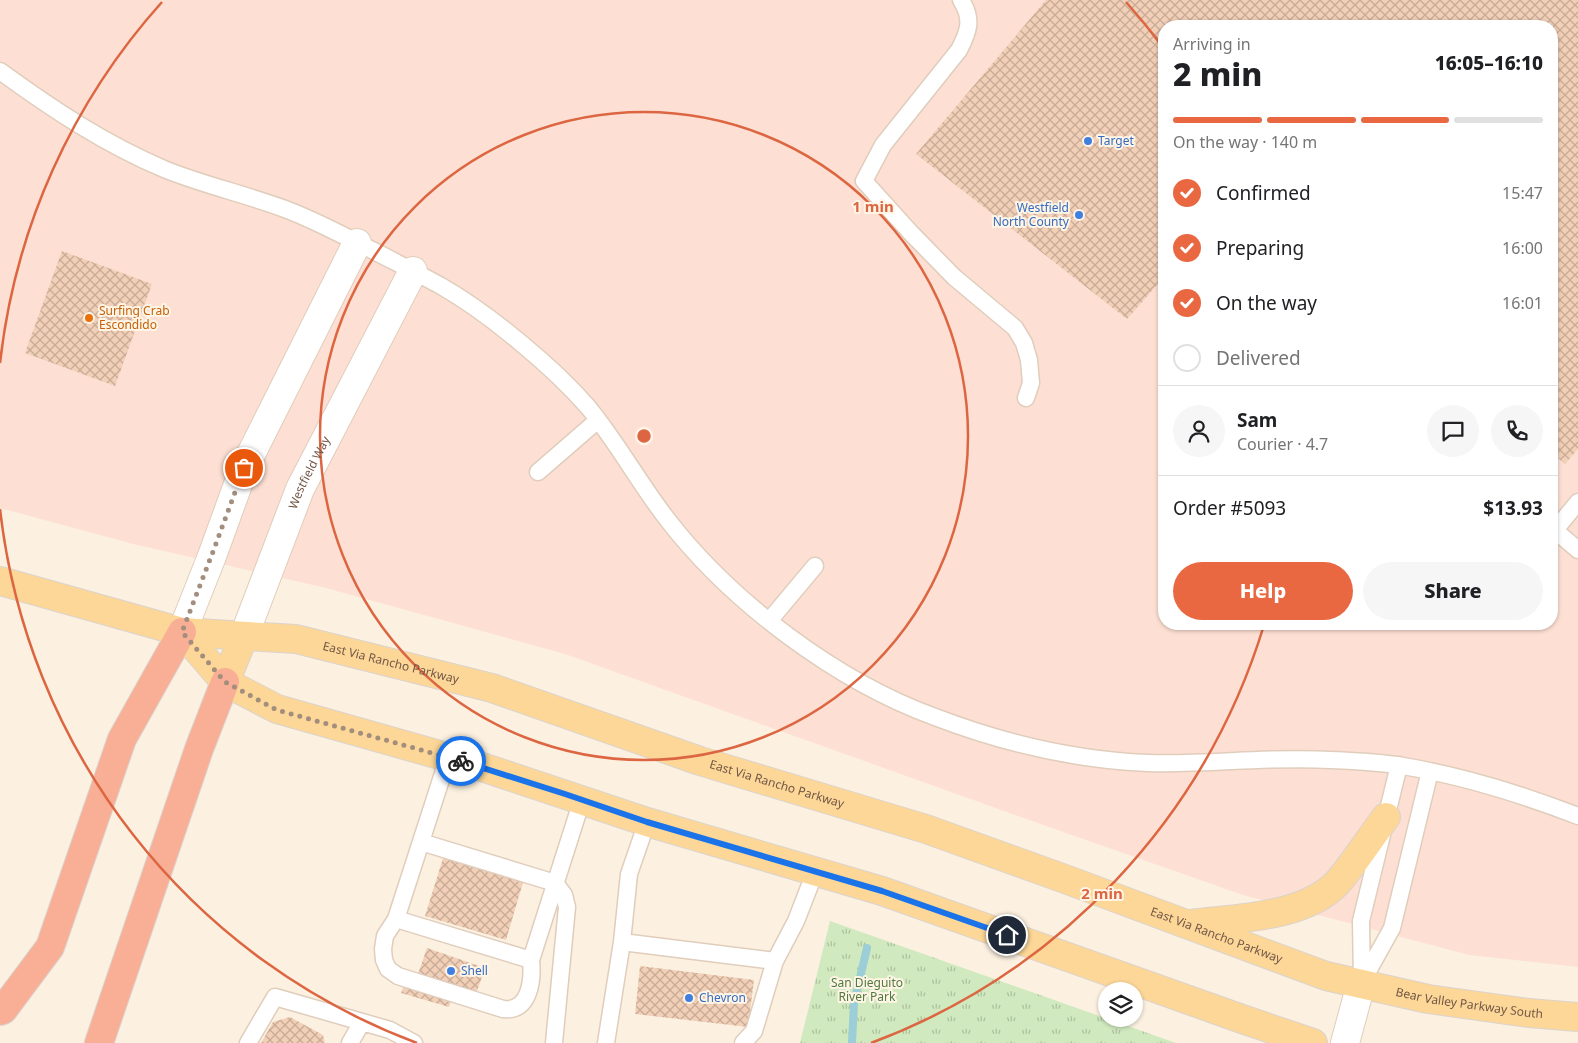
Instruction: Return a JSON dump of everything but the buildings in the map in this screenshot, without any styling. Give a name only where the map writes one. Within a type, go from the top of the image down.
[{"type":"highway","points":[[0,1011],[3,1010],[50,947],[122,739],[182,632]]},
{"type":"highway","points":[[99,1043],[199,749],[225,682]]},
{"type":"main road","name":"East Via Rancho Parkway","points":[[0,581],[182,632],[296,639],[492,688],[700,761],[926,829],[1326,976],[1362,984]]},
{"type":"main road","points":[[182,632],[225,682],[277,710],[482,767],[647,822],[882,891],[1313,1043]]},
{"type":"main road","name":"Westfield Way","points":[[225,682],[244,636]]},
{"type":"main road","points":[[1186,924],[1269,914],[1296,907],[1319,897],[1337,882],[1386,817]]},
{"type":"main road","name":"Bear Valley Parkway South","points":[[1362,984],[1428,999],[1529,1013],[1578,1017]]},
{"type":"street","points":[[182,632],[244,468],[357,243]]},
{"type":"street","name":"Westfield Way","points":[[244,636],[300,489],[413,271]]},
{"type":"street","points":[[1345,1043],[1362,984]]},
{"type":"lane","points":[[961,0],[967,10],[969,23],[966,37],[960,50],[883,145],[864,181],[954,277],[1016,328],[1024,342],[1029,360],[1031,383],[1026,398]]},
{"type":"lane","points":[[0,71],[41,101],[106,141],[188,178],[284,209],[323,225],[444,287],[479,311],[554,371],[586,405],[669,522],[693,550],[741,597],[814,654],[855,679],[904,705],[971,730],[1046,750],[1093,758],[1146,763],[1328,759],[1399,765],[1487,784],[1578,816]]},
{"type":"lane","points":[[538,472],[598,420]]},
{"type":"lane","points":[[1558,524],[1578,502]]},
{"type":"lane","points":[[1558,533],[1578,550]]},
{"type":"lane","points":[[769,620],[815,566]]},
{"type":"lane","points":[[448,758],[396,919],[385,936],[384,960],[388,969],[398,976],[503,1009],[515,1008],[525,999],[531,984],[531,960],[582,800]]},
{"type":"lane","points":[[1362,984],[1362,921],[1399,765]]},
{"type":"lane","points":[[1362,984],[1392,928],[1430,772]]},
{"type":"lane","points":[[606,1043],[622,942],[629,874],[647,822]]},
{"type":"lane","points":[[421,842],[555,883],[564,894],[567,907],[554,1043]]},
{"type":"lane","points":[[743,1043],[754,1031],[775,962],[796,922],[815,872]]},
{"type":"lane","points":[[396,919],[531,960]]},
{"type":"lane","points":[[622,942],[775,962]]},
{"type":"lane","points":[[248,1043],[275,997],[390,1030],[414,1043]]},
{"type":"lane","points":[[350,1043],[362,1022]]},
{"type":"shaded area","name":"Westfield North County","points":[[0,0],[1578,0],[1578,967],[1469,955],[1243,895],[565,654],[326,588],[133,544],[0,508]]},
{"type":"green space","name":"San Dieguito River Park","points":[[830,921],[1098,1015],[1098,1027],[1131,1027],[1176,1043],[800,1043]]},
{"type":"waterway","points":[[852,1043],[854,1003],[867,948]]},
{"type":"way so far","points":[[244,468],[182,632],[225,682],[277,710],[461,761]]},
{"type":"place","name":"Target","points":[[1088,141]]},
{"type":"place","name":"Westfield North County","points":[[1079,215]]},
{"type":"place","name":"Surfing Crab Escondido","points":[[89,318]]},
{"type":"place","name":"Shell","points":[[451,971]]},
{"type":"place","name":"Chevron","points":[[689,998]]},
{"type":"route","points":[[461,761],[647,822],[882,891],[1007,935]]}]
